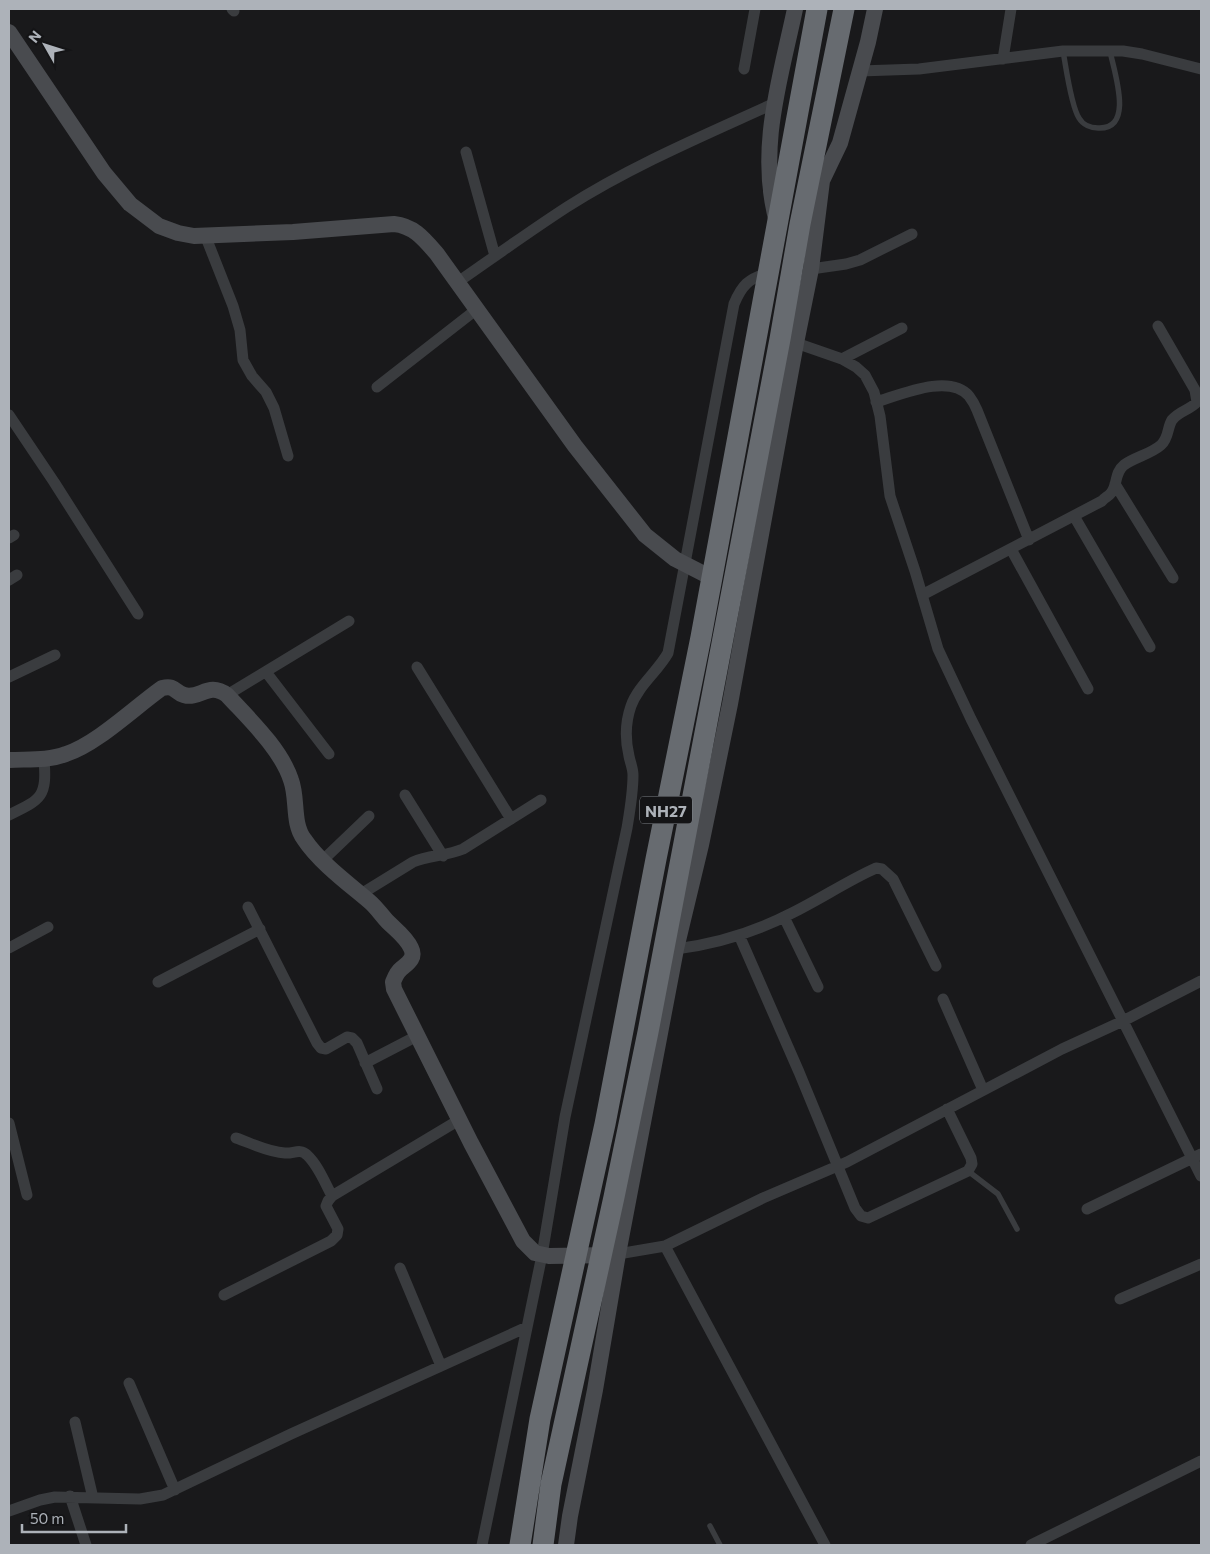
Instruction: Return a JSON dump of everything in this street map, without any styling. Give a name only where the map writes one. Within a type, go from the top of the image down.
[{"type":"highway","name":"NH27","points":[[520,1545],[540,1419],[578,1255],[605,1124],[712,578],[817,9]]},
{"type":"highway","name":"NH27","points":[[542,1545],[551,1484],[609,1255],[648,1032],[800,224],[844,9]]},
{"type":"street","points":[[744,69],[755,9]]},
{"type":"street","points":[[777,224],[771,200],[768,175],[769,145],[775,102],[795,9]]},
{"type":"street","points":[[800,224],[840,143],[875,9]]},
{"type":"street","points":[[1004,59],[1011,9]]},
{"type":"street","points":[[9,32],[104,173],[130,204],[159,226],[178,233],[194,236],[293,232],[394,224],[404,225],[418,233],[458,282],[575,446],[632,520],[650,540],[675,559],[712,578]]},
{"type":"street","points":[[860,71],[919,70],[1063,51],[1110,51],[1142,54],[1201,69]]},
{"type":"street","points":[[458,282],[568,206],[650,161],[775,102]]},
{"type":"street","points":[[466,152],[495,256]]},
{"type":"street","points":[[566,1545],[595,1390],[609,1255],[676,949],[701,845],[730,704],[811,269],[822,181]]},
{"type":"street","points":[[811,269],[837,266],[860,260],[912,234]]},
{"type":"street","points":[[205,235],[233,306],[240,330],[243,360],[252,376],[266,392],[274,408],[288,456]]},
{"type":"street","points":[[482,1545],[542,1254],[565,1117],[627,828],[633,772],[625,738],[631,706],[637,694],[661,666],[668,653],[734,304],[740,292],[749,281],[768,273]]},
{"type":"street","points":[[377,387],[477,309]]},
{"type":"street","points":[[922,595],[1102,501],[1111,493],[1118,472],[1124,465],[1160,446],[1166,440],[1171,421],[1178,414],[1192,408],[1197,402],[1195,390],[1158,326]]},
{"type":"street","points":[[842,359],[902,328]]},
{"type":"street","points":[[796,343],[842,359],[865,374],[874,392],[890,496],[938,649],[971,719],[1123,1021],[1197,1156],[1201,1176]]},
{"type":"street","points":[[876,402],[936,386],[957,388],[969,396],[977,410],[1029,540]]},
{"type":"street","points":[[9,415],[138,614]]},
{"type":"street","points":[[1115,484],[1173,578]]},
{"type":"street","points":[[1074,516],[1150,647]]},
{"type":"street","points":[[1011,549],[1088,689]]},
{"type":"street","points":[[226,695],[349,621]]},
{"type":"street","points":[[9,677],[55,655]]},
{"type":"street","points":[[417,667],[511,819]]},
{"type":"street","points":[[266,672],[329,754]]},
{"type":"street","points":[[9,760],[44,759],[68,754],[96,738],[162,688],[170,686],[182,695],[190,696],[212,689],[220,690],[226,695],[275,750],[284,764],[292,780],[298,827],[303,839],[401,934],[412,949],[413,956],[408,964],[400,969],[393,982],[394,989],[459,1120],[523,1241],[535,1253],[549,1256],[609,1255],[665,1246],[763,1198],[838,1166],[1062,1049],[1123,1021],[1201,981]]},
{"type":"street","points":[[9,815],[30,805],[40,797],[45,789],[44,759]]},
{"type":"street","points":[[405,795],[443,856]]},
{"type":"street","points":[[361,894],[422,858],[443,856],[463,849],[541,800]]},
{"type":"street","points":[[323,860],[369,816]]},
{"type":"street","points":[[676,949],[690,948],[739,935],[784,917],[876,868],[882,869],[893,879],[936,966]]},
{"type":"street","points":[[248,907],[317,1044],[320,1048],[326,1049],[347,1037],[352,1038],[357,1042],[377,1088]]},
{"type":"street","points":[[784,917],[818,987]]},
{"type":"street","points":[[9,948],[48,927]]},
{"type":"street","points":[[158,982],[260,930]]},
{"type":"street","points":[[739,935],[855,1208],[861,1216],[868,1218],[968,1171],[972,1164],[971,1158],[947,1110]]},
{"type":"street","points":[[943,999],[983,1090]]},
{"type":"street","points":[[365,1062],[417,1036]]},
{"type":"street","points":[[224,1295],[331,1241],[337,1236],[338,1229],[326,1206],[332,1196],[459,1120]]},
{"type":"street","points":[[9,1123],[27,1196]]},
{"type":"street","points":[[236,1138],[268,1150],[282,1153],[301,1151],[307,1154],[332,1196]]},
{"type":"street","points":[[1087,1209],[1197,1156]]},
{"type":"street","points":[[665,1246],[825,1545]]},
{"type":"street","points":[[1120,1300],[1201,1264]]},
{"type":"street","points":[[400,1268],[441,1366]]},
{"type":"street","points":[[9,1511],[40,1500],[70,1496],[150,1499],[164,1495],[268,1445],[527,1327]]},
{"type":"street","points":[[129,1383],[175,1490]]},
{"type":"street","points":[[75,1422],[92,1498]]},
{"type":"street","points":[[1031,1545],[1201,1461]]},
{"type":"street","points":[[70,1496],[86,1545]]},
{"type":"lane","points":[[1063,51],[1079,119],[1087,126],[1096,128],[1107,128],[1115,123],[1120,112],[1110,51]]},
{"type":"lane","points":[[968,1171],[998,1194],[1017,1228]]},
{"type":"lane","points":[[710,1526],[720,1545]]}]
